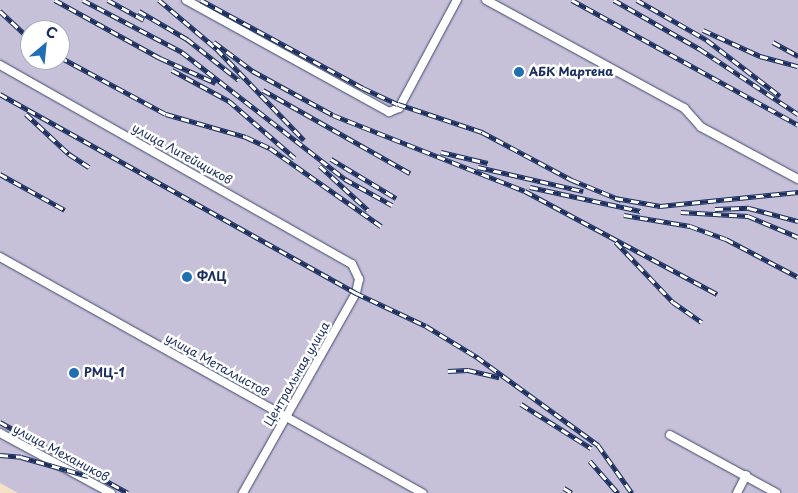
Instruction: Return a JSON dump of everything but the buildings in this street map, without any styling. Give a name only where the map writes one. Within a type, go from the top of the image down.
[{"type":"street","points":[[186,0],[388,112],[399,108],[458,0]]},
{"type":"street","points":[[486,0],[684,108],[701,127],[798,179]]},
{"type":"street","name":"улица Литейщиков","points":[[0,65],[352,264]]},
{"type":"street","name":"улица Металлистов","points":[[0,257],[424,493]]},
{"type":"street","name":"Центральная улица","points":[[243,493],[356,293],[359,278],[352,264]]},
{"type":"street","name":"улица Механиков","points":[[0,434],[111,493]]},
{"type":"street","points":[[670,435],[776,493]]},
{"type":"street","points":[[737,493],[746,475]]},
{"type":"shaded area","points":[[0,0],[798,0],[798,493],[18,493],[0,483]]},
{"type":"railway","points":[[55,0],[160,58],[216,83]]},
{"type":"railway","points":[[83,0],[182,52],[345,179],[392,205]]},
{"type":"railway","points":[[108,0],[144,20]]},
{"type":"railway","points":[[159,0],[217,49],[304,140]]},
{"type":"railway","points":[[201,0],[363,88],[398,104],[482,132],[572,180],[621,200]]},
{"type":"railway","points":[[572,0],[798,125]]},
{"type":"railway","points":[[614,0],[700,49],[798,114]]},
{"type":"railway","points":[[637,0],[707,40],[780,96]]},
{"type":"railway","points":[[0,11],[20,30]]},
{"type":"railway","points":[[139,11],[187,39],[239,80]]},
{"type":"railway","points":[[703,30],[760,56],[798,66]]},
{"type":"railway","points":[[214,42],[253,71],[333,115],[525,191],[717,294]]},
{"type":"railway","points":[[773,42],[798,56]]},
{"type":"railway","points":[[70,62],[166,114],[246,137],[270,148],[381,226]]},
{"type":"railway","points":[[172,70],[229,101],[295,158]]},
{"type":"railway","points":[[263,90],[410,173]]},
{"type":"railway","points":[[0,94],[356,293],[426,326],[477,357],[598,445],[632,493]]},
{"type":"railway","points":[[26,114],[69,154],[89,167]]},
{"type":"railway","points":[[441,152],[488,163]]},
{"type":"railway","points":[[331,159],[396,198]]},
{"type":"railway","points":[[320,166],[368,210]]},
{"type":"railway","points":[[478,167],[583,191]]},
{"type":"railway","points":[[0,174],[65,210]]},
{"type":"railway","points":[[530,187],[640,211]]},
{"type":"railway","points":[[615,198],[660,206],[798,192]]},
{"type":"railway","points":[[715,209],[749,208],[798,221]]},
{"type":"railway","points":[[681,212],[748,216],[798,237]]},
{"type":"railway","points":[[624,215],[690,226],[726,239],[798,277]]},
{"type":"railway","points":[[616,242],[673,302],[702,322]]},
{"type":"railway","points":[[448,371],[468,370],[499,377]]},
{"type":"railway","points":[[521,404],[591,448]]},
{"type":"railway","points":[[0,422],[128,493]]},
{"type":"railway","points":[[0,455],[21,457],[88,476]]},
{"type":"railway","points":[[590,461],[618,493]]},
{"type":"railway","points":[[564,488],[572,493]]},
{"type":"place","name":"АБК Мартена","points":[[519,72]]},
{"type":"place","name":"ФЛЦ","points":[[187,277]]},
{"type":"place","name":"РМЦ-1","points":[[74,373]]}]
